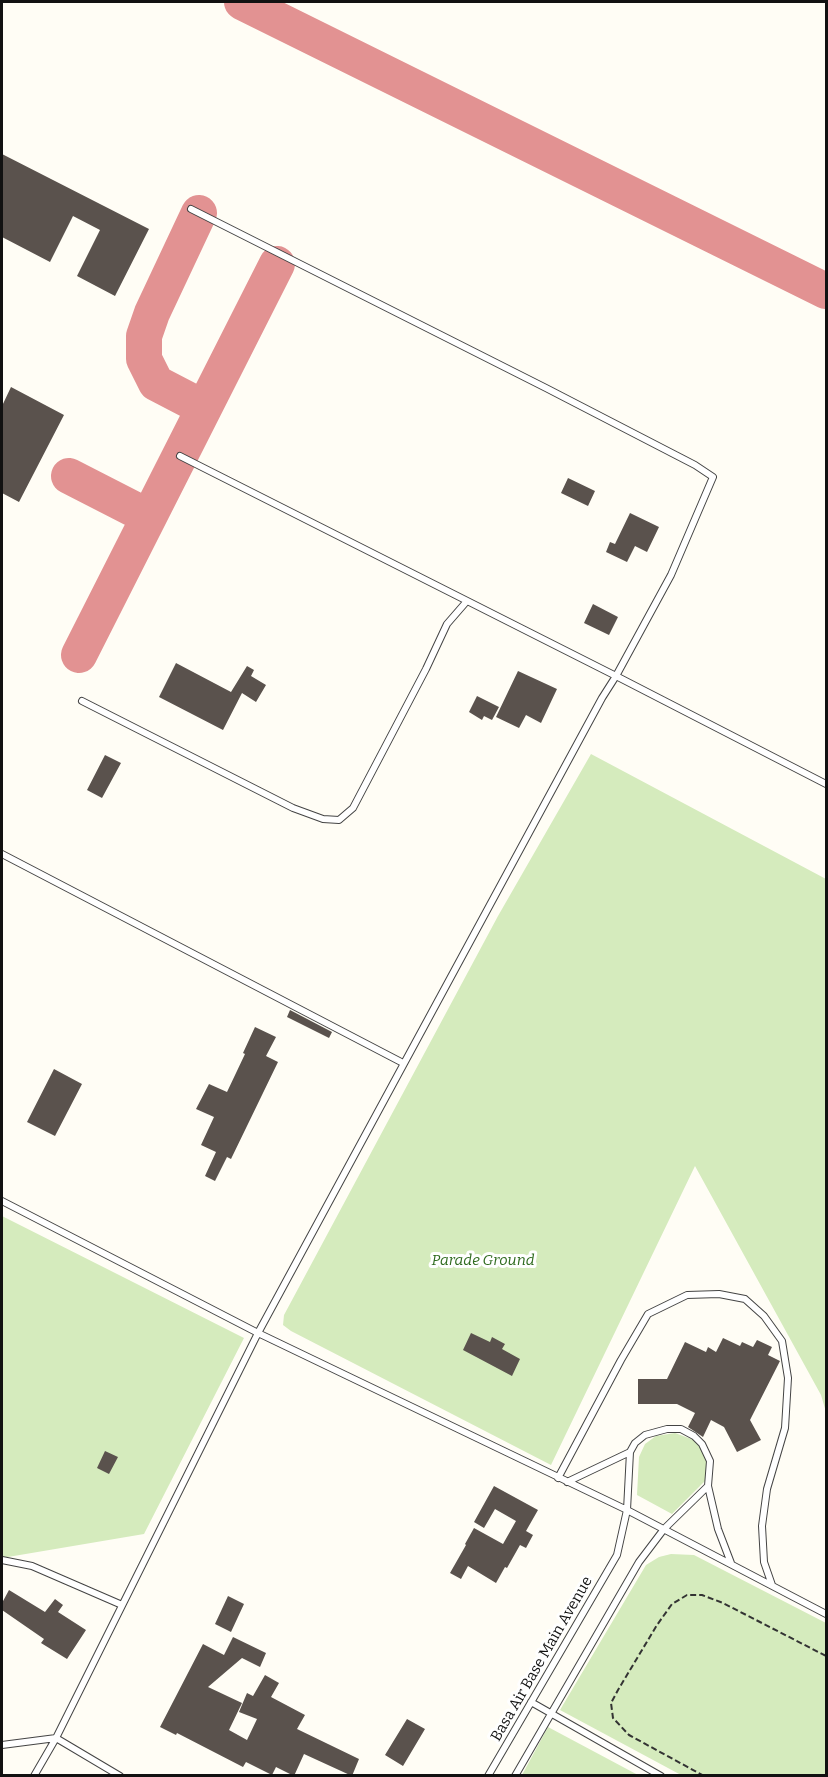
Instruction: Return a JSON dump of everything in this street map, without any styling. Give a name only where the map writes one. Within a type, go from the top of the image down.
[{"type":"lane","points":[[34,1776],[56,1738],[258,1333],[403,1063],[671,575],[713,477],[695,465],[556,393],[191,209]]},
{"type":"lane","points":[[180,456],[826,784]]},
{"type":"lane","points":[[82,701],[293,808],[323,819],[339,820],[353,808],[447,624],[467,601]]},
{"type":"lane","points":[[2,854],[403,1063]]},
{"type":"lane","points":[[2,1201],[258,1333],[627,1510],[826,1614]]},
{"type":"lane","points":[[558,1478],[648,1314],[687,1294],[719,1294],[745,1299],[764,1316],[782,1341],[788,1378],[784,1428],[767,1489],[762,1526],[764,1562],[771,1585]]},
{"type":"lane","points":[[627,1510],[630,1452],[635,1443],[645,1435],[667,1429],[681,1429],[694,1436],[702,1444],[710,1461],[708,1486],[718,1529],[731,1564]]},
{"type":"lane","points":[[567,1482],[630,1452]]},
{"type":"lane","points":[[515,1776],[639,1562],[664,1529],[708,1486]]},
{"type":"lane","name":"Basa Air Base Main Avenue","points":[[489,1776],[616,1555],[627,1510]]},
{"type":"lane","points":[[2,1560],[32,1566],[122,1605]]},
{"type":"lane","points":[[531,1702],[661,1776]]},
{"type":"lane","points":[[2,1745],[56,1738],[120,1776]]},
{"type":"path","points":[[704,1776],[628,1735],[614,1718],[611,1703],[672,1604],[687,1595],[702,1595],[723,1603],[826,1656]]},
{"type":"green space","name":"Parade Ground","points":[[591,754],[826,879],[826,1412],[821,1395],[695,1166],[551,1465],[283,1325],[284,1315],[498,916]]},
{"type":"green space","points":[[2,1216],[244,1338],[144,1534],[2,1558]]},
{"type":"green space","points":[[675,1433],[694,1440],[702,1449],[710,1470],[706,1480],[672,1514],[637,1495],[639,1457],[645,1444],[656,1436]]},
{"type":"green space","points":[[671,1554],[694,1555],[826,1623],[826,1775],[681,1775],[560,1710],[646,1565],[659,1557]]},
{"type":"green space","points":[[548,1727],[638,1775],[522,1775]]},
{"type":"building","points":[[2,154],[149,229],[115,296],[77,276],[100,230],[73,216],[50,262],[2,237]]},
{"type":"building","points":[[11,387],[64,415],[19,502],[2,493],[2,406]]},
{"type":"building","points":[[568,478],[595,491],[588,506],[561,493]]},
{"type":"building","points":[[630,513],[659,527],[647,552],[635,546],[627,562],[606,552],[610,542],[615,544]]},
{"type":"building","points":[[593,604],[618,617],[609,635],[584,623]]},
{"type":"building","points":[[176,663],[231,692],[247,666],[254,670],[251,676],[266,685],[256,702],[242,693],[223,730],[159,697]]},
{"type":"building","points":[[518,671],[557,689],[541,723],[526,715],[519,728],[496,717]]},
{"type":"building","points":[[477,696],[499,707],[492,720],[484,716],[482,720],[469,712]]},
{"type":"building","points":[[105,755],[121,763],[102,798],[87,790]]},
{"type":"building","points":[[290,1010],[332,1032],[329,1038],[287,1017]]},
{"type":"building","points":[[255,1027],[276,1037],[266,1056],[278,1062],[231,1159],[227,1157],[215,1181],[205,1176],[216,1152],[201,1145],[214,1117],[196,1109],[209,1084],[227,1092]]},
{"type":"building","points":[[54,1069],[82,1084],[55,1136],[27,1122]]},
{"type":"building","points":[[471,1333],[490,1342],[492,1337],[505,1344],[502,1349],[520,1359],[512,1376],[463,1350]]},
{"type":"building","points":[[723,1338],[740,1346],[742,1342],[753,1347],[757,1340],[772,1347],[768,1355],[780,1361],[750,1420],[761,1440],[737,1452],[724,1427],[711,1420],[703,1437],[688,1427],[695,1413],[677,1404],[638,1404],[638,1379],[667,1379],[685,1342],[706,1352],[708,1347],[716,1352]]},
{"type":"building","points":[[105,1451],[118,1457],[109,1474],[97,1468]]},
{"type":"building","points":[[494,1486],[538,1510],[526,1531],[533,1535],[526,1548],[520,1545],[496,1583],[468,1566],[461,1579],[450,1573],[474,1528],[503,1544],[516,1521],[495,1509],[484,1528],[474,1522]]},
{"type":"building","points":[[9,1590],[45,1612],[55,1599],[63,1605],[58,1612],[86,1630],[67,1659],[41,1643],[44,1639],[2,1610],[2,1603]]},
{"type":"building","points":[[228,1596],[244,1604],[231,1632],[215,1624]]},
{"type":"building","points":[[233,1637],[266,1653],[260,1667],[242,1658],[208,1687],[242,1703],[229,1730],[247,1740],[257,1719],[239,1712],[247,1693],[253,1696],[265,1675],[279,1683],[271,1697],[305,1715],[297,1729],[359,1759],[352,1776],[304,1754],[294,1776],[276,1767],[272,1775],[246,1762],[243,1767],[177,1733],[176,1735],[160,1727],[203,1644],[224,1655]]},
{"type":"building","points":[[407,1719],[425,1729],[403,1766],[385,1755]]},
{"type":"taxiway","points":[[242,2],[826,291]]},
{"type":"taxiway","points":[[199,213],[152,313],[144,336],[144,359],[156,383],[204,408]]},
{"type":"taxiway","points":[[79,655],[277,264]]},
{"type":"taxiway","points":[[69,476],[149,517]]}]
